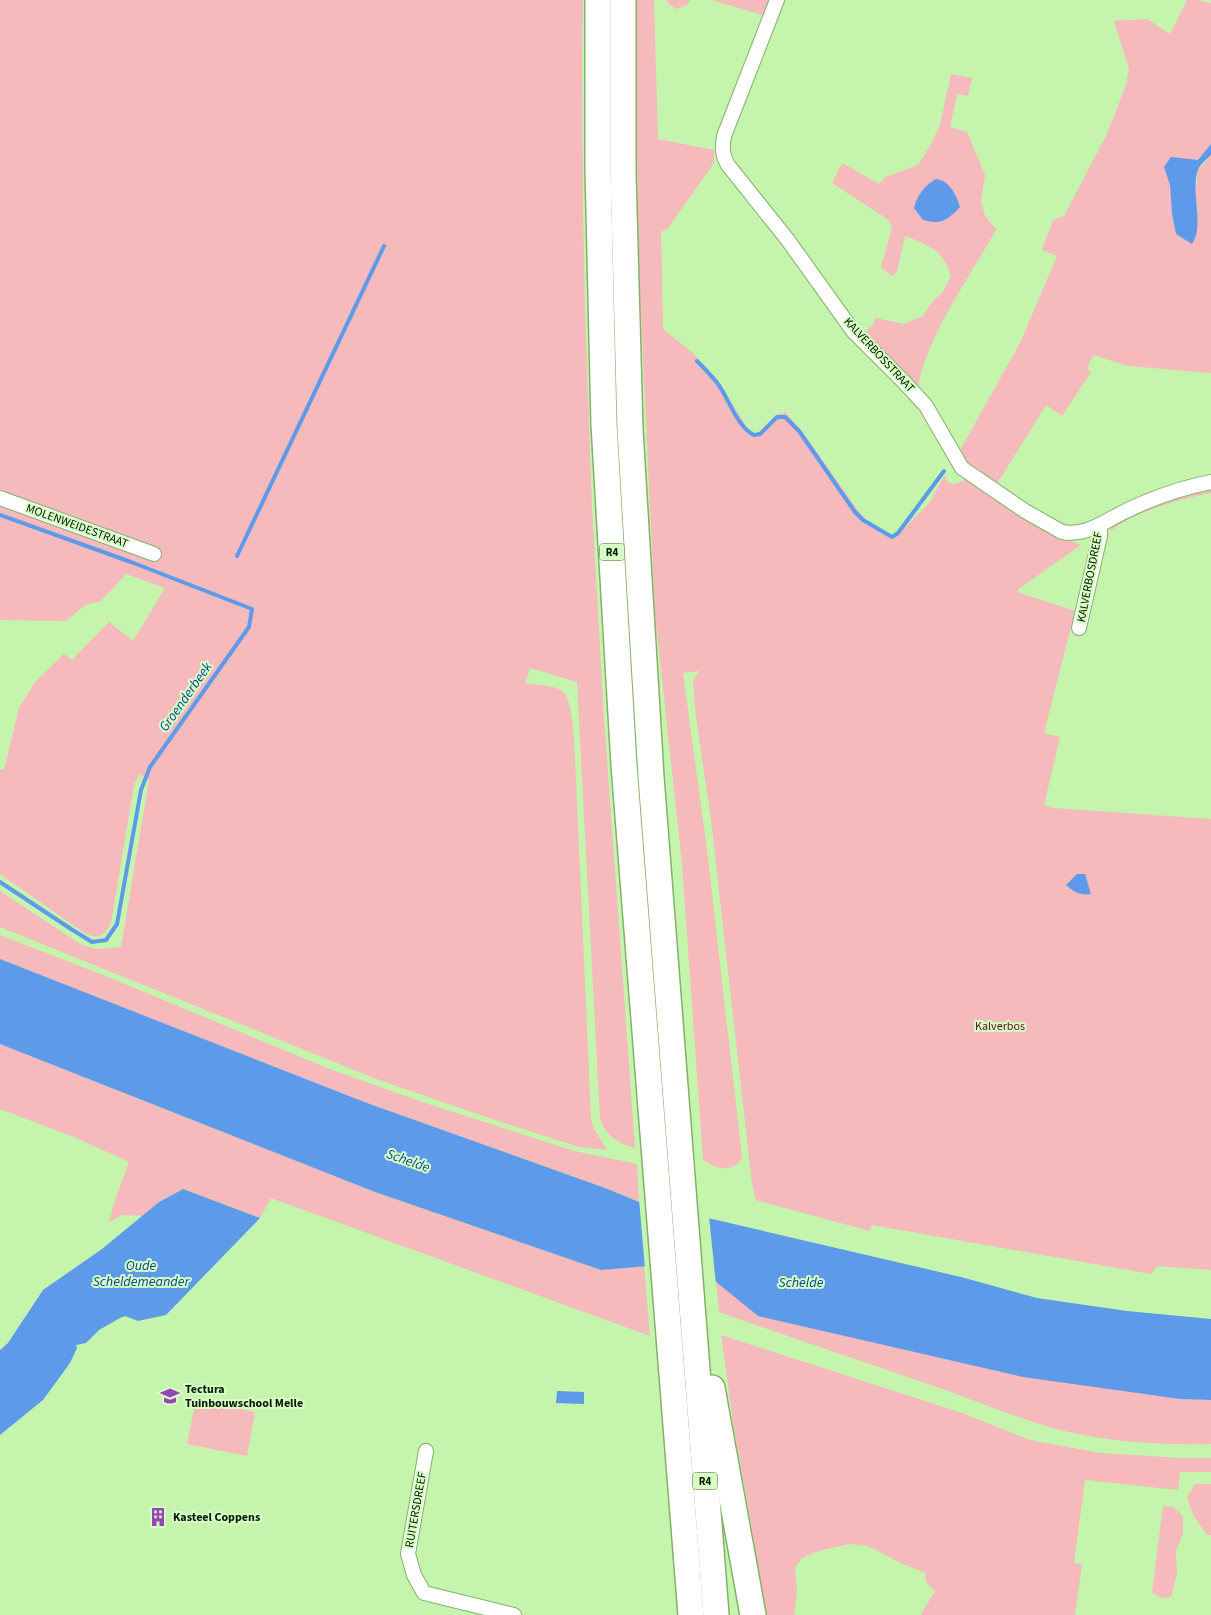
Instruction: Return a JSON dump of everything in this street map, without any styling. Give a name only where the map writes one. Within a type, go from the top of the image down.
[{"type":"highway","name":"R4","points":[[598,0],[598,168],[604,424],[624,766],[691,1615]]},
{"type":"highway","name":"R4","points":[[623,0],[623,174],[630,430],[651,777],[693,1322],[702,1332],[701,1349],[716,1615]]},
{"type":"highway","points":[[701,1349],[754,1615]]},
{"type":"street","name":"KALVERBOSSTRAAT","points":[[777,0],[724,136],[723,156],[728,165],[787,239],[853,331],[926,406],[962,468],[1025,511],[1062,532],[1069,533],[1084,532],[1100,526],[1119,514],[1149,500],[1211,482]]},
{"type":"street","name":"MOLENWEIDESTRAAT","points":[[0,498],[154,554]]},
{"type":"street","name":"KALVERBOSDREEF","points":[[1079,628],[1100,536],[1100,526]]},
{"type":"street","name":"RUITERSDREEF","points":[[426,1450],[408,1554],[414,1575],[424,1593],[514,1615]]},
{"type":"green space","points":[[0,0],[583,0],[583,208],[592,507],[604,718],[635,1148],[623,1144],[610,1135],[600,1119],[577,682],[530,668],[525,683],[559,689],[567,698],[570,708],[575,748],[591,1119],[594,1129],[607,1150],[579,1147],[379,1080],[0,927],[0,891],[82,945],[96,949],[121,947],[149,780],[139,774],[134,785],[111,923],[103,935],[96,937],[83,932],[0,874],[0,769],[4,770],[19,708],[35,682],[64,654],[72,660],[109,622],[133,641],[165,588],[126,574],[101,601],[85,605],[66,621],[0,620]]},
{"type":"green space","name":"Kalverbos","points":[[637,0],[654,0],[658,139],[714,150],[714,163],[668,228],[661,232],[663,329],[694,354],[718,381],[750,432],[757,435],[777,415],[785,412],[806,437],[862,515],[875,529],[893,540],[929,503],[945,475],[947,482],[955,484],[966,480],[1036,524],[1081,545],[1017,590],[1020,593],[1075,611],[1044,733],[1060,737],[1044,805],[1053,808],[1211,819],[1211,1270],[1157,1266],[1151,1274],[872,1225],[870,1231],[756,1200],[752,1184],[711,819],[696,717],[693,681],[699,671],[683,673],[707,850],[742,1157],[734,1166],[729,1168],[718,1167],[703,1159],[682,864],[655,614],[640,293],[636,121]]},
{"type":"green space","points":[[667,0],[690,0],[687,5],[676,9]]},
{"type":"green space","points":[[712,0],[772,0],[766,16]]},
{"type":"green space","points":[[1187,0],[1211,3],[1211,144],[1198,160],[1165,167],[1170,185],[1172,214],[1176,234],[1194,241],[1197,206],[1195,193],[1198,170],[1211,155],[1211,373],[1128,366],[1093,355],[1087,369],[1091,372],[1062,416],[1046,405],[995,487],[973,473],[958,454],[1020,343],[1057,256],[1042,250],[1053,220],[1064,216],[1107,134],[1126,85],[1129,69],[1114,21],[1147,19],[1170,34]]},
{"type":"green space","points":[[951,74],[972,78],[968,96],[957,94],[950,127],[967,132],[985,175],[981,202],[985,216],[997,228],[951,305],[931,346],[918,386],[862,334],[872,326],[876,318],[904,324],[923,316],[932,302],[942,293],[951,276],[948,267],[934,250],[921,242],[905,236],[897,272],[892,276],[881,267],[892,228],[889,220],[832,183],[842,163],[879,184],[885,177],[918,165],[940,125]]},
{"type":"green space","points":[[1211,486],[1211,493],[1173,502],[1144,512],[1119,524],[1111,531],[1109,527],[1131,513]]},
{"type":"green space","points":[[0,935],[113,979],[327,1068],[422,1102],[574,1151],[637,1164],[639,1202],[605,1188],[367,1103],[0,959]]},
{"type":"green space","points":[[0,1044],[375,1192],[601,1270],[644,1266],[650,1336],[271,1198],[260,1218],[183,1189],[159,1202],[142,1216],[122,1215],[109,1222],[129,1162],[74,1137],[0,1109]]},
{"type":"green space","points":[[716,1281],[758,1316],[1180,1399],[1211,1400],[1211,1444],[1163,1444],[1115,1440],[1063,1431],[1025,1419],[719,1312]]},
{"type":"green space","points":[[721,1335],[962,1413],[1030,1440],[1100,1453],[1211,1458],[1211,1472],[1180,1472],[1178,1490],[1085,1480],[1074,1563],[1082,1564],[1075,1615],[922,1615],[935,1591],[926,1582],[925,1573],[868,1546],[849,1544],[818,1551],[802,1558],[795,1568],[797,1591],[794,1615],[765,1615],[734,1428]]},
{"type":"green space","points":[[196,1400],[255,1412],[247,1456],[187,1444]]},
{"type":"green space","points":[[1195,1484],[1211,1484],[1211,1535],[1207,1535],[1194,1516],[1187,1498]]},
{"type":"green space","points":[[1163,1506],[1173,1507],[1183,1516],[1183,1533],[1176,1551],[1177,1574],[1171,1597],[1161,1598],[1152,1592]]},
{"type":"water","points":[[1211,144],[1211,155],[1200,166],[1196,178],[1198,218],[1196,237],[1192,244],[1176,234],[1172,214],[1170,185],[1164,167],[1171,157],[1198,160]]},
{"type":"water","points":[[936,179],[949,186],[960,207],[940,222],[923,220],[914,208],[922,191]]},
{"type":"water","points":[[1077,874],[1085,874],[1091,894],[1078,893],[1066,885]]},
{"type":"water","name":"Schelde","points":[[0,959],[367,1103],[605,1188],[639,1202],[961,1277],[1037,1298],[1127,1311],[1211,1319],[1211,1400],[1180,1399],[1023,1377],[758,1316],[715,1281],[648,1266],[601,1270],[375,1192],[0,1044]]},
{"type":"water","name":"Oude Scheldemeander","points":[[183,1189],[260,1218],[166,1315],[138,1321],[125,1316],[99,1330],[86,1343],[76,1345],[77,1348],[70,1363],[43,1400],[0,1435],[0,1350],[8,1343],[43,1290],[102,1249],[159,1202]]},
{"type":"water","points":[[557,1391],[584,1392],[584,1404],[556,1403]]},
{"type":"pier","points":[[639,1199],[709,1216],[716,1285],[645,1269]]},
{"type":"waterway","points":[[237,556],[384,246]]},
{"type":"waterway","points":[[697,361],[718,384],[738,419],[748,431],[754,435],[760,434],[777,417],[785,417],[799,431],[855,512],[863,520],[892,537],[898,533],[944,471]]},
{"type":"waterway","name":"Groenderbeek","points":[[0,515],[131,562],[252,609],[249,627],[150,767],[141,790],[117,924],[106,940],[92,942],[0,882]]},
{"type":"place","name":"Tectura Tuinbouwschool Melle","points":[[170,1396]]},
{"type":"place","name":"Kasteel Coppens","points":[[158,1517]]}]
